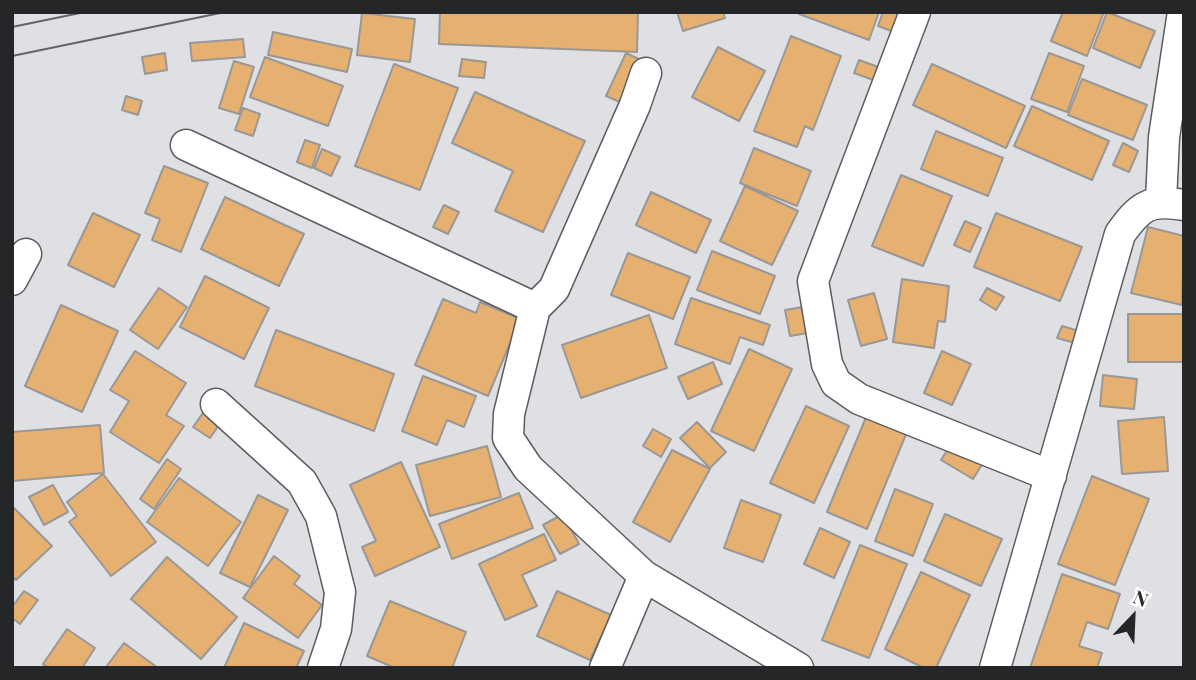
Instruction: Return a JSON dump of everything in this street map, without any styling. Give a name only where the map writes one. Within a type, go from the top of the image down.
[{"type":"street","points":[[915,12],[813,281],[827,364],[836,383],[859,399],[1051,476]]},
{"type":"street","points":[[995,668],[1120,234],[1135,212],[1172,203],[1164,137],[1183,12]]},
{"type":"street","points":[[646,72],[635,105],[554,289],[535,308],[509,414],[509,438],[528,468],[644,576],[798,668]]},
{"type":"street","points":[[186,145],[535,308]]},
{"type":"street","points":[[12,280],[26,254]]},
{"type":"street","points":[[216,404],[302,482],[321,516],[340,592],[336,629],[323,668]]},
{"type":"street","points":[[604,668],[644,576]]},
{"type":"building","points":[[440,12],[638,12],[637,52],[439,44]]},
{"type":"building","points":[[677,12],[723,12],[725,18],[683,31]]},
{"type":"building","points":[[879,12],[869,40],[799,14]]},
{"type":"building","points":[[883,12],[901,12],[894,32],[878,26]]},
{"type":"building","points":[[1063,12],[1104,12],[1087,56],[1051,41]]},
{"type":"building","points":[[1107,12],[1155,31],[1140,68],[1093,48]]},
{"type":"building","points":[[362,13],[415,19],[410,62],[357,55]]},
{"type":"building","points":[[273,32],[352,49],[347,72],[268,55]]},
{"type":"building","points":[[791,36],[841,56],[813,130],[805,126],[797,147],[754,131]]},
{"type":"building","points":[[243,39],[245,57],[192,61],[190,43]]},
{"type":"building","points":[[718,47],[765,71],[739,121],[692,97]]},
{"type":"building","points":[[165,53],[167,70],[145,74],[142,57]]},
{"type":"building","points":[[626,53],[641,60],[622,103],[606,96]]},
{"type":"building","points":[[1049,53],[1084,66],[1067,112],[1031,99]]},
{"type":"building","points":[[265,57],[343,86],[328,126],[250,97]]},
{"type":"building","points":[[462,59],[486,62],[484,78],[459,76]]},
{"type":"building","points":[[859,60],[881,68],[876,81],[854,73]]},
{"type":"building","points":[[234,61],[254,67],[239,114],[219,108]]},
{"type":"building","points":[[394,64],[458,88],[420,190],[355,166]]},
{"type":"building","points":[[932,64],[1025,106],[1006,148],[913,105]]},
{"type":"building","points":[[1082,79],[1147,105],[1133,140],[1068,115]]},
{"type":"building","points":[[475,92],[585,141],[543,232],[495,211],[513,171],[452,143]]},
{"type":"building","points":[[126,96],[142,101],[138,115],[122,110]]},
{"type":"building","points":[[1032,106],[1109,141],[1092,180],[1014,146]]},
{"type":"building","points":[[243,108],[260,114],[253,136],[235,130]]},
{"type":"building","points":[[936,131],[1003,158],[988,196],[921,169]]},
{"type":"building","points":[[305,140],[320,145],[312,168],[297,162]]},
{"type":"building","points":[[1123,143],[1138,151],[1129,172],[1113,165]]},
{"type":"building","points":[[754,148],[811,171],[797,206],[740,183]]},
{"type":"building","points":[[322,149],[340,157],[331,176],[314,168]]},
{"type":"building","points":[[164,166],[208,183],[181,252],[152,240],[160,219],[145,213]]},
{"type":"building","points":[[901,175],[952,196],[923,266],[872,246]]},
{"type":"building","points":[[745,186],[798,211],[772,265],[720,241]]},
{"type":"building","points":[[651,192],[711,220],[696,253],[636,225]]},
{"type":"building","points":[[225,197],[304,234],[279,286],[201,249]]},
{"type":"building","points":[[444,205],[459,212],[448,234],[433,227]]},
{"type":"building","points":[[93,213],[140,235],[114,287],[68,265]]},
{"type":"building","points":[[996,213],[1082,247],[1060,301],[974,267]]},
{"type":"building","points":[[965,221],[981,228],[970,252],[954,245]]},
{"type":"building","points":[[1148,227],[1184,236],[1182,305],[1131,293]]},
{"type":"building","points":[[712,251],[775,276],[760,314],[697,290]]},
{"type":"building","points":[[628,253],[690,277],[673,319],[611,295]]},
{"type":"building","points":[[205,276],[269,308],[244,359],[180,327]]},
{"type":"building","points":[[902,279],[949,286],[945,322],[938,321],[934,348],[893,342]]},
{"type":"building","points":[[159,288],[187,307],[158,349],[130,330]]},
{"type":"building","points":[[987,288],[1004,297],[996,310],[980,300]]},
{"type":"building","points":[[874,293],[887,339],[861,346],[848,300]]},
{"type":"building","points":[[691,298],[770,325],[763,345],[740,337],[730,364],[675,344]]},
{"type":"building","points":[[443,299],[476,313],[480,302],[520,319],[488,396],[415,365]]},
{"type":"building","points":[[61,305],[118,331],[82,412],[25,386]]},
{"type":"building","points":[[809,306],[814,332],[790,336],[785,310]]},
{"type":"building","points":[[1128,314],[1184,314],[1184,362],[1128,362]]},
{"type":"building","points":[[649,315],[667,368],[581,398],[562,345]]},
{"type":"building","points":[[1062,326],[1079,331],[1075,343],[1057,338]]},
{"type":"building","points":[[276,330],[394,374],[374,431],[255,386]]},
{"type":"building","points":[[749,349],[792,369],[754,451],[711,431]]},
{"type":"building","points":[[135,351],[186,383],[166,415],[184,426],[159,463],[110,432],[129,401],[110,390]]},
{"type":"building","points":[[942,351],[971,364],[952,405],[924,393]]},
{"type":"building","points":[[713,362],[722,384],[688,399],[678,377]]},
{"type":"building","points":[[1103,375],[1137,379],[1134,409],[1100,406]]},
{"type":"building","points":[[423,376],[476,396],[464,427],[447,420],[437,445],[402,431]]},
{"type":"building","points":[[806,406],[849,426],[814,503],[770,483]]},
{"type":"building","points":[[205,410],[221,422],[210,438],[193,427]]},
{"type":"building","points":[[869,410],[909,427],[867,529],[827,512]]},
{"type":"building","points":[[1164,417],[1168,471],[1122,474],[1118,421]]},
{"type":"building","points":[[697,422],[726,452],[710,468],[680,438]]},
{"type":"building","points":[[100,425],[104,473],[12,481],[12,432]]},
{"type":"building","points":[[653,429],[671,439],[661,457],[643,446]]},
{"type":"building","points":[[951,444],[983,463],[973,479],[941,460]]},
{"type":"building","points":[[487,446],[501,497],[430,516],[416,465]]},
{"type":"building","points":[[672,450],[710,469],[670,542],[633,522]]},
{"type":"building","points":[[167,459],[181,469],[154,509],[140,499]]},
{"type":"building","points":[[401,462],[440,547],[375,576],[362,547],[376,541],[350,485]]},
{"type":"building","points":[[103,474],[156,542],[111,576],[69,522],[77,516],[67,502]]},
{"type":"building","points":[[1092,476],[1149,499],[1115,585],[1058,564]]},
{"type":"building","points":[[179,478],[241,522],[208,566],[147,522]]},
{"type":"building","points":[[53,485],[68,512],[44,525],[29,497]]},
{"type":"building","points":[[895,489],[933,504],[913,556],[875,541]]},
{"type":"building","points":[[519,493],[533,528],[452,559],[439,524]]},
{"type":"building","points":[[258,495],[288,510],[250,587],[220,573]]},
{"type":"building","points":[[741,500],[781,515],[763,562],[724,548]]},
{"type":"building","points":[[12,506],[52,546],[16,580],[12,576]]},
{"type":"building","points":[[563,514],[579,544],[560,554],[543,525]]},
{"type":"building","points":[[945,514],[1002,539],[981,586],[924,561]]},
{"type":"building","points":[[820,528],[850,542],[834,578],[804,564]]},
{"type":"building","points":[[544,534],[556,560],[522,575],[537,606],[505,620],[479,564]]},
{"type":"building","points":[[860,545],[907,564],[869,658],[822,640]]},
{"type":"building","points":[[274,556],[300,576],[294,584],[322,605],[298,638],[243,598]]},
{"type":"building","points":[[167,557],[237,617],[201,659],[131,599]]},
{"type":"building","points":[[921,572],[970,595],[936,668],[924,668],[885,649]]},
{"type":"building","points":[[1062,574],[1120,594],[1108,629],[1087,622],[1079,646],[1102,653],[1097,668],[1030,668]]},
{"type":"building","points":[[24,591],[38,600],[20,624],[12,618],[12,607]]},
{"type":"building","points":[[557,591],[611,615],[590,660],[537,636]]},
{"type":"building","points":[[390,601],[466,632],[452,668],[395,668],[367,656]]},
{"type":"building","points":[[244,623],[304,651],[296,668],[224,668]]},
{"type":"building","points":[[67,629],[95,648],[82,668],[48,668],[43,664]]},
{"type":"building","points":[[124,643],[158,668],[106,667]]},
{"type":"tram line","points":[[12,27],[85,12]]},
{"type":"tram line","points":[[12,56],[225,12]]}]
